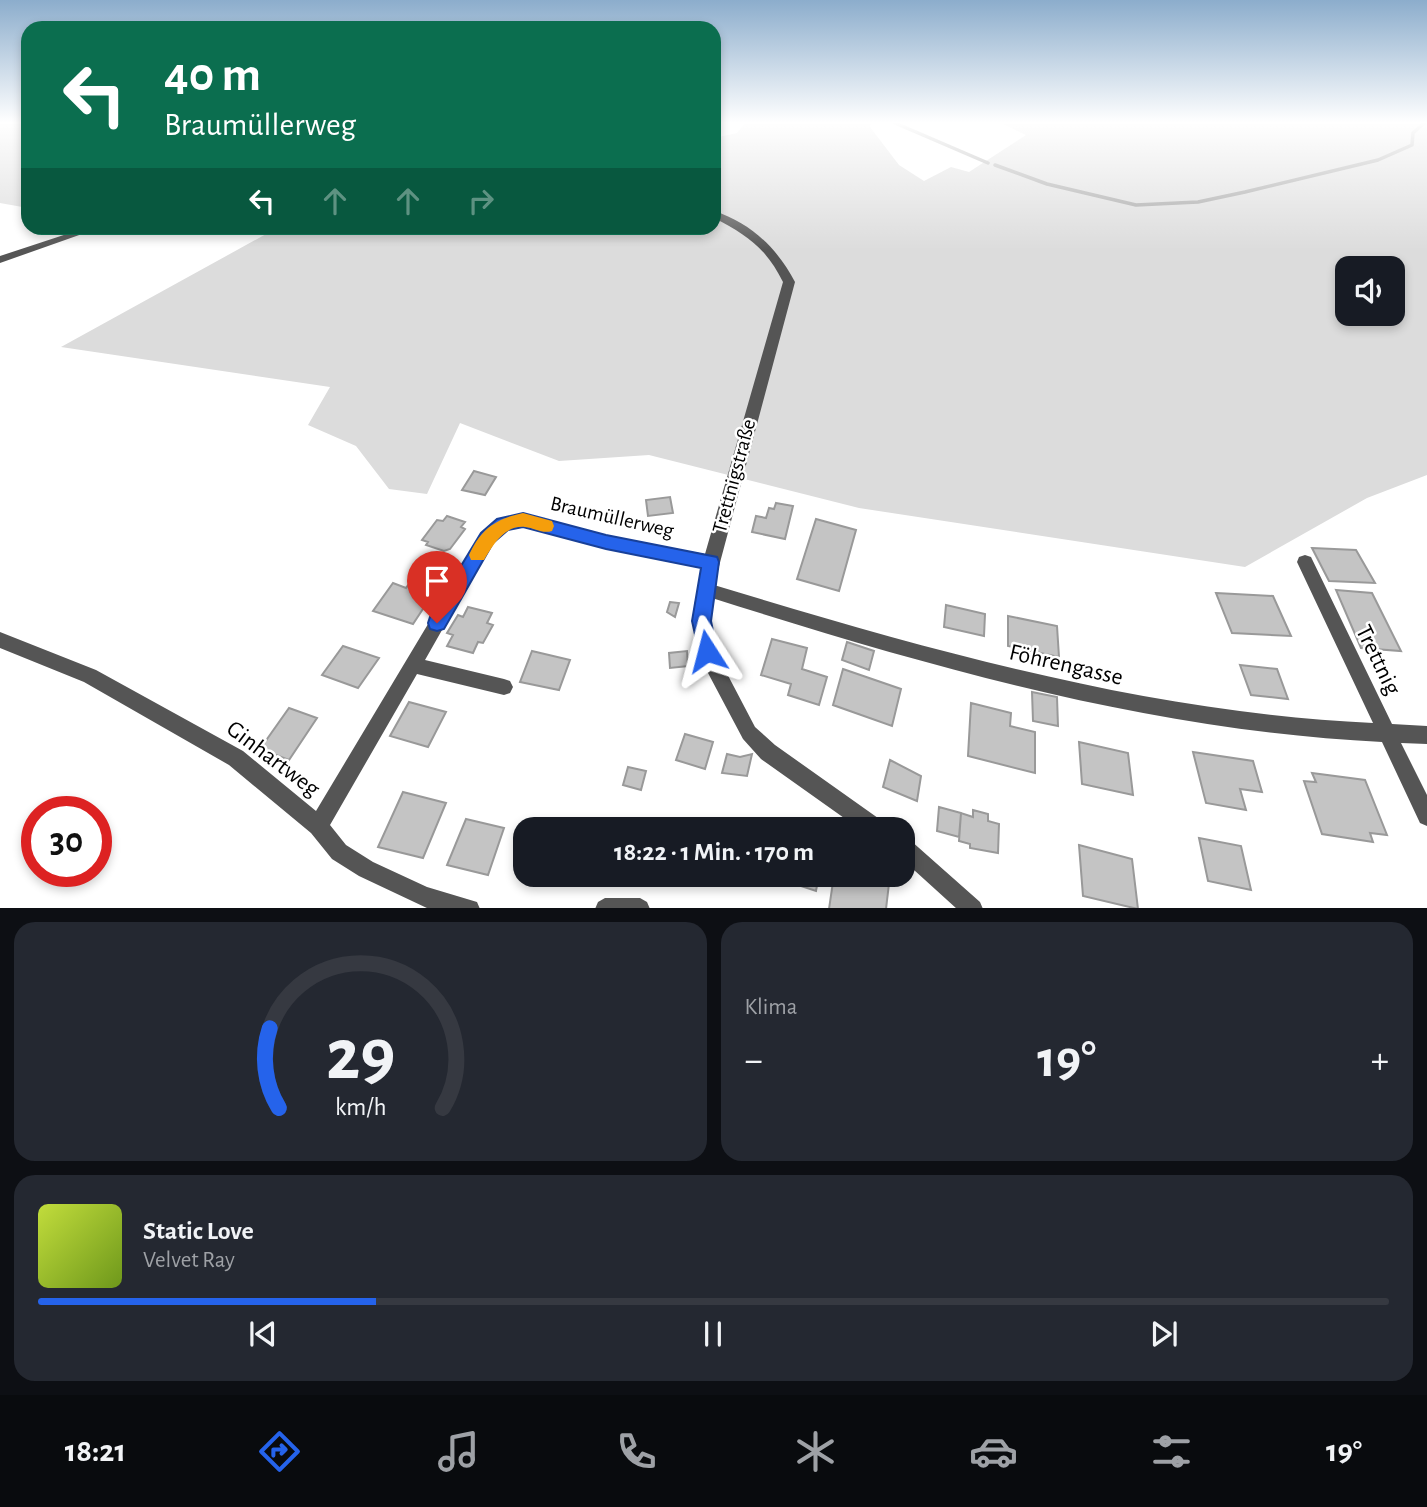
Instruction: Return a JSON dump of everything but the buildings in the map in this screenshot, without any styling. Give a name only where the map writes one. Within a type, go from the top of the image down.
[{"type":"street","name":"Trettnigstraße","points":[[721,218],[744,229],[776,254],[789,282],[710,562],[701,621],[707,651],[749,733],[768,752],[860,817]]},
{"type":"street","points":[[0,260],[73,235]]},
{"type":"street","name":"Braumüllerweg","points":[[318,826],[487,538],[503,524],[523,520],[606,542],[710,562]]},
{"type":"street","name":"Trettnig","points":[[1305,562],[1427,816]]},
{"type":"street","name":"Föhrengasse","points":[[705,589],[894,648],[1117,702],[1213,718],[1387,734],[1427,735]]},
{"type":"street","name":"Ginhartweg","points":[[0,640],[90,676],[236,758],[318,826],[339,852],[366,869],[425,897],[470,908]]},
{"type":"street","points":[[412,665],[504,687]]},
{"type":"street","points":[[915,857],[973,908]]},
{"type":"street","points":[[605,908],[640,908]]},
{"type":"shaded area","points":[[0,165],[21,165],[21,207],[0,203]]},
{"type":"shaded area","points":[[721,165],[900,165],[924,181],[951,167],[969,172],[979,165],[1427,165],[1427,475],[1367,498],[1245,567],[859,508],[649,455],[559,461],[460,423],[427,494],[389,489],[356,446],[308,425],[330,387],[61,347],[264,235],[721,235]]},
{"type":"waterway","points":[[996,165],[1047,184],[1136,205],[1198,202],[1356,165]]},
{"type":"slow traffic","points":[[477,555],[487,538],[503,524],[523,520],[546,526]]},
{"type":"route","points":[[437,623],[487,538],[503,524],[523,520],[606,542],[710,562],[701,621],[707,651]]}]
